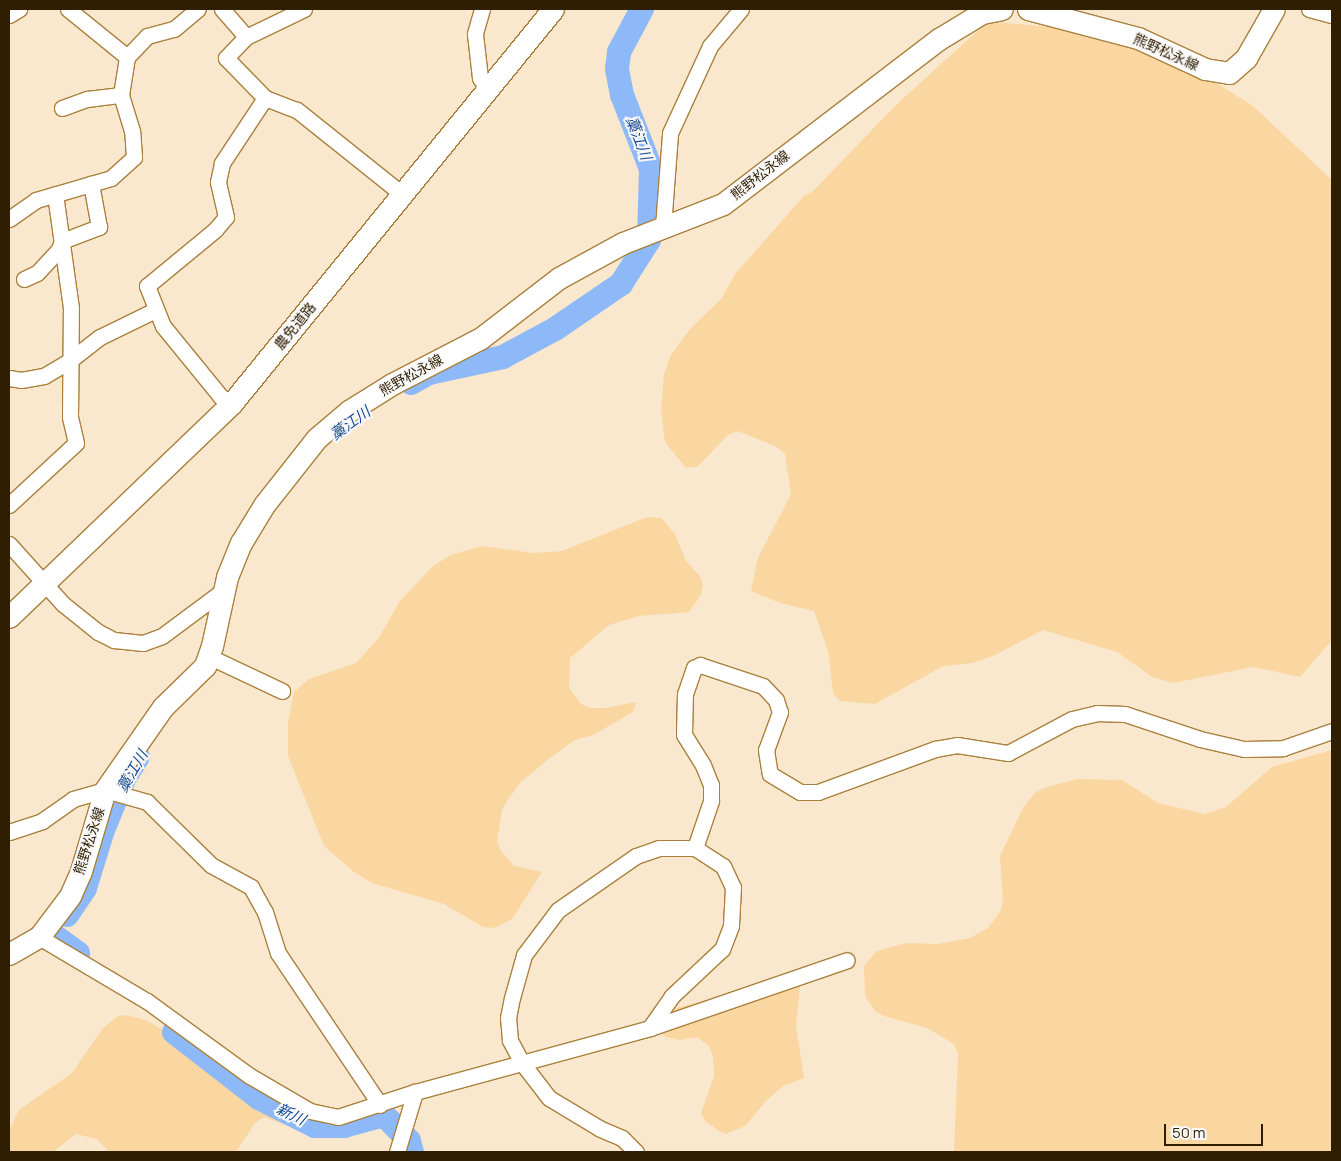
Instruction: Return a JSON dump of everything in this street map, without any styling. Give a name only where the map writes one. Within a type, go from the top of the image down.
[{"type":"main road","name":"農免道路","points":[[9,617],[232,402],[553,9]]},
{"type":"main road","name":"熊野松永線","points":[[9,954],[39,937],[70,896],[113,792],[163,707],[204,666],[215,659],[224,590],[241,542],[264,505],[317,438],[349,411],[481,338],[559,278],[654,231],[723,204],[939,39],[982,13],[1002,9]]},
{"type":"main road","name":"熊野松永線","points":[[1028,9],[1138,38],[1205,69],[1229,73],[1246,58],[1274,9]]},
{"type":"street","points":[[9,15],[19,9]]},
{"type":"street","points":[[68,9],[127,57]]},
{"type":"street","points":[[9,220],[36,200],[110,178],[134,157],[132,131],[122,95],[127,57],[147,36],[174,29],[198,9]]},
{"type":"street","points":[[222,9],[246,37]]},
{"type":"street","points":[[304,9],[246,37],[226,58],[265,98],[297,110],[402,194]]},
{"type":"street","points":[[482,9],[475,34],[480,78],[488,89]]},
{"type":"street","points":[[1309,9],[1332,15]]},
{"type":"street","points":[[654,231],[670,133],[710,46],[737,11]]},
{"type":"street","points":[[62,108],[87,99],[122,95]]},
{"type":"street","points":[[232,402],[221,397],[162,326],[154,310],[147,286],[215,230],[226,217],[218,182],[222,163],[265,98]]},
{"type":"street","points":[[24,279],[37,273],[59,249],[62,241],[99,227],[91,184]]},
{"type":"street","points":[[9,505],[76,443],[70,417],[69,361],[71,308],[55,194]]},
{"type":"street","points":[[9,378],[22,380],[44,376],[69,361],[100,337],[154,310]]},
{"type":"street","points":[[9,544],[44,584],[98,632],[114,640],[143,643],[162,636],[224,590]]},
{"type":"street","points":[[215,659],[282,691]]},
{"type":"street","points":[[695,848],[711,801],[711,786],[703,765],[684,734],[685,694],[694,668],[700,665],[764,686],[776,700],[780,712],[766,750],[770,774],[800,792],[818,792],[935,749],[957,745],[1008,753],[1072,719],[1097,713],[1124,714],[1200,739],[1244,749],[1283,748],[1332,731]]},
{"type":"street","points":[[9,832],[42,821],[73,799],[113,792],[147,802],[211,866],[252,887],[265,912],[278,953],[380,1106]]},
{"type":"street","points":[[636,1152],[622,1138],[548,1098],[522,1063],[510,1040],[508,1018],[524,955],[542,927],[558,910],[636,856],[659,848],[695,848],[723,866],[732,887],[731,926],[722,950],[672,996],[650,1028]]},
{"type":"street","points":[[39,937],[147,1001],[250,1076],[310,1111],[338,1117],[380,1106],[415,1092],[650,1028],[847,960]]},
{"type":"street","points":[[400,1141],[415,1092]]},
{"type":"shaded area","points":[[995,22],[1085,30],[1205,76],[1253,106],[1332,180],[1332,640],[1300,677],[1253,667],[1173,683],[1152,677],[1117,652],[1043,630],[995,655],[973,663],[943,666],[875,704],[840,701],[833,693],[828,651],[814,611],[780,603],[751,591],[758,558],[791,494],[785,454],[777,447],[738,431],[728,435],[698,466],[686,468],[665,442],[661,410],[664,374],[671,355],[690,329],[721,299],[736,273],[804,196],[813,191],[897,104],[984,25]]},
{"type":"shaded area","points":[[647,517],[661,518],[675,534],[686,561],[700,576],[703,585],[701,595],[689,612],[639,616],[609,625],[570,658],[569,688],[581,704],[590,708],[606,708],[636,702],[633,712],[595,734],[573,741],[546,761],[521,782],[507,801],[502,810],[497,842],[501,851],[514,866],[542,872],[512,919],[494,928],[483,927],[444,904],[372,883],[354,872],[324,846],[288,756],[288,723],[294,692],[309,679],[356,663],[378,639],[400,601],[433,566],[451,555],[482,546],[533,553],[562,551]]},
{"type":"shaded area","points":[[1332,750],[1332,1152],[954,1152],[958,1054],[954,1044],[927,1028],[884,1016],[875,1011],[865,996],[864,966],[877,951],[906,943],[937,944],[970,938],[988,928],[1000,912],[1003,902],[1000,856],[1023,808],[1035,793],[1044,788],[1077,779],[1122,780],[1158,803],[1205,814],[1226,807],[1272,767]]},
{"type":"shaded area","points":[[801,975],[796,1026],[804,1078],[783,1086],[766,1101],[745,1126],[726,1134],[719,1131],[705,1121],[701,1113],[714,1076],[713,1056],[709,1046],[697,1037],[680,1040],[665,1037],[659,1029],[658,1013]]},
{"type":"shaded area","points":[[128,1015],[148,1021],[320,1125],[315,1136],[264,1117],[255,1123],[236,1152],[109,1152],[97,1139],[76,1134],[53,1152],[9,1152],[9,1131],[19,1110],[72,1073],[103,1028],[118,1016]]},
{"type":"waterway","name":"藁江川","points":[[411,383],[429,373],[503,357],[555,329],[621,284],[649,240],[651,169],[622,95],[617,69],[619,52],[642,9]]},
{"type":"waterway","name":"藁江川","points":[[67,915],[85,888],[103,830],[124,779],[138,757]]},
{"type":"waterway","name":"新川","points":[[53,935],[78,953]]},
{"type":"waterway","name":"新川","points":[[174,1032],[259,1098],[315,1126],[344,1126],[384,1115],[409,1141],[412,1152]]}]
